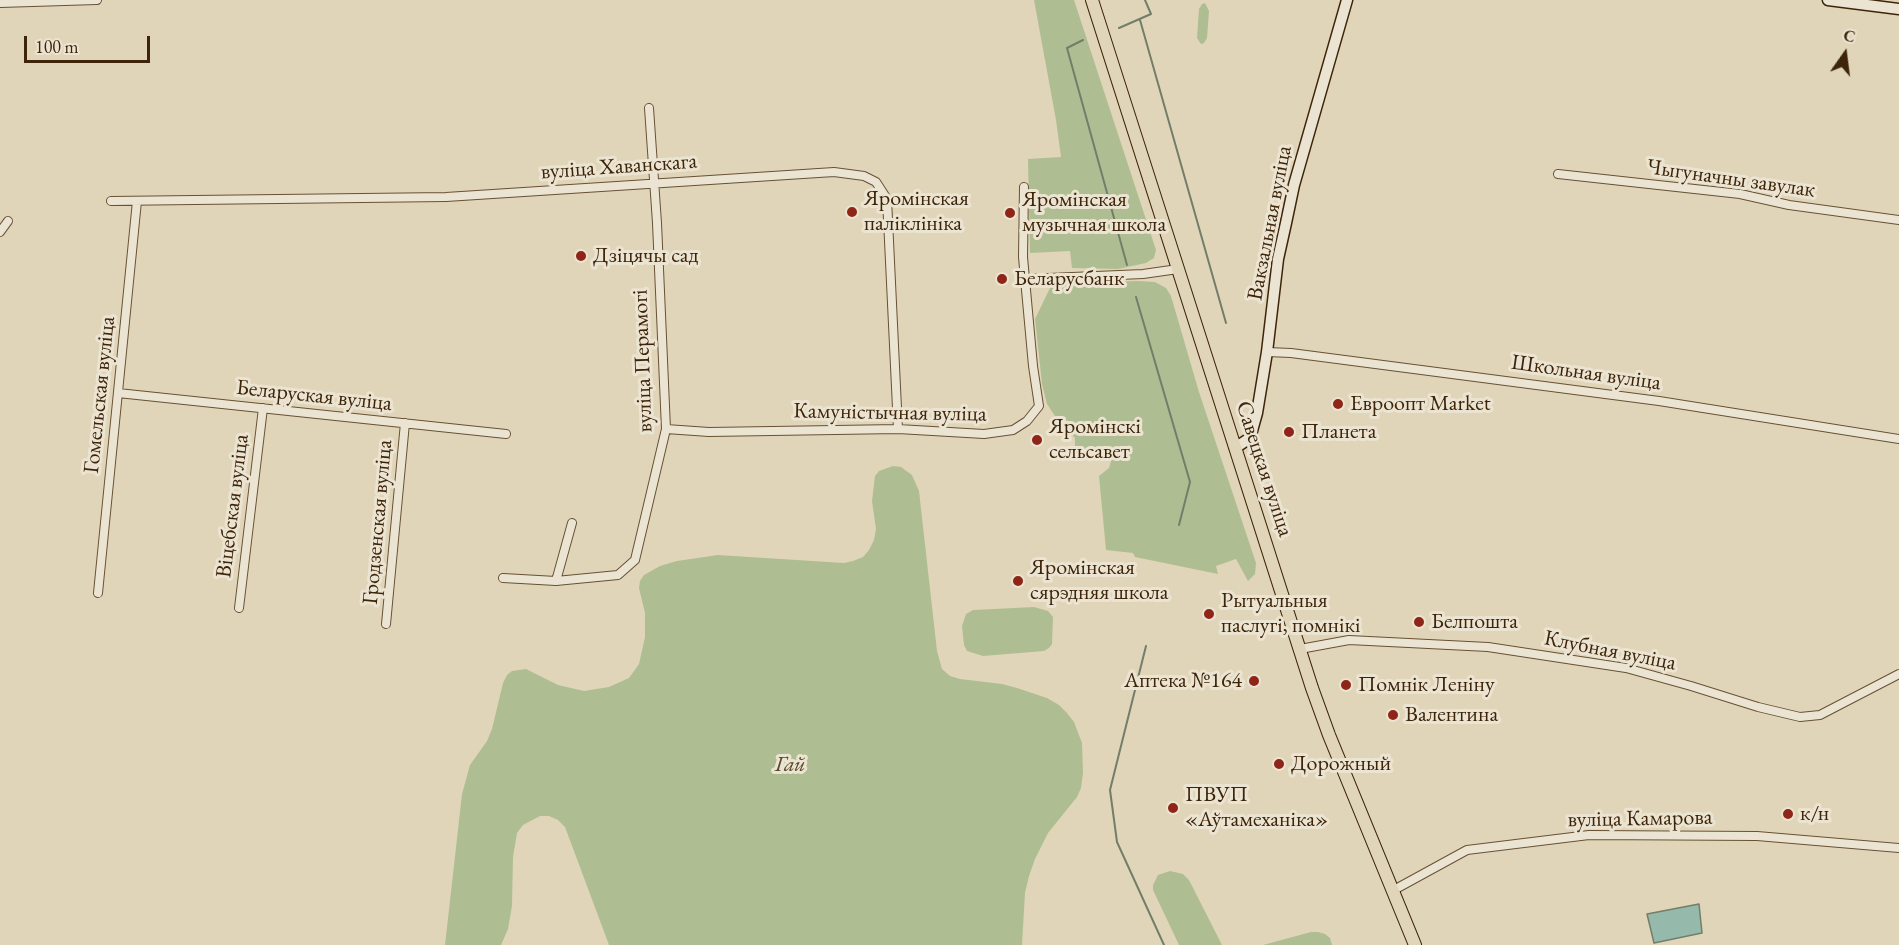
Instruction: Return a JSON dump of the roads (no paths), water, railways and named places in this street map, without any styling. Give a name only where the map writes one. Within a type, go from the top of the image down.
[{"type":"main road","name":"Савецкая вуліца","points":[[1092,0],[1299,648],[1329,735],[1415,945]]},
{"type":"street","points":[[0,3],[97,0]]},
{"type":"street","name":"Вакзальная вуліца","points":[[1234,448],[1250,438],[1257,413],[1278,259],[1294,185],[1347,0]]},
{"type":"street","points":[[1828,0],[1899,9]]},
{"type":"street","name":"вуліца Перамогі","points":[[503,578],[556,581],[618,574],[635,560],[666,429],[649,108]]},
{"type":"street","name":"вуліца Хаванскага","points":[[111,201],[446,197],[834,172],[864,176],[876,182],[887,199],[898,429]]},
{"type":"street","name":"Чыгуначны завулак","points":[[1558,174],[1740,194],[1789,205],[1899,220]]},
{"type":"street","name":"Камуністычная вуліца","points":[[666,429],[709,432],[898,429],[984,434],[1013,430],[1027,422],[1039,406],[1023,257],[1024,187]]},
{"type":"street","name":"Гомельская вуліца","points":[[98,593],[137,201]]},
{"type":"street","points":[[0,232],[8,221]]},
{"type":"street","points":[[1025,279],[1143,274],[1178,269]]},
{"type":"street","name":"Школьная вуліца","points":[[1267,352],[1291,353],[1659,401],[1899,439]]},
{"type":"street","name":"Беларуская вуліца","points":[[118,393],[506,434]]},
{"type":"street","name":"Віцебская вуліца","points":[[239,608],[263,408]]},
{"type":"street","name":"Гродзенская вуліца","points":[[386,624],[405,423]]},
{"type":"street","points":[[556,581],[572,523]]},
{"type":"street","name":"Клубная вуліца","points":[[1299,648],[1349,640],[1488,647],[1626,668],[1800,717],[1821,715],[1899,674]]},
{"type":"street","name":"вуліца Камарова","points":[[1392,891],[1467,850],[1589,834],[1757,836],[1899,848]]},
{"type":"waterway","points":[[1119,28],[1151,14],[1145,0]]},
{"type":"waterway","points":[[1140,20],[1226,323]]},
{"type":"waterway","points":[[1083,40],[1067,48],[1127,265]]},
{"type":"waterway","points":[[1136,297],[1190,482],[1179,525]]},
{"type":"waterway","points":[[1146,646],[1110,790],[1117,842],[1164,945]]},
{"type":"place","name":"Яромінская паліклініка","points":[[852,212]]},
{"type":"place","name":"Яромінская музычная школа","points":[[1010,213]]},
{"type":"place","name":"Дзіцячы сад","points":[[581,256]]},
{"type":"place","name":"Беларусбанк","points":[[1002,279]]},
{"type":"place","name":"Евроопт Market","points":[[1338,404]]},
{"type":"place","name":"Планета","points":[[1289,432]]},
{"type":"place","name":"Яромінскі сельсавет","points":[[1037,440]]},
{"type":"place","name":"Яромінская сярэдняя школа","points":[[1018,581]]},
{"type":"place","name":"Рытуальныя паслугі, помнікі","points":[[1209,614]]},
{"type":"place","name":"Белпошта","points":[[1419,622]]},
{"type":"place","name":"Аптека №164","points":[[1254,681]]},
{"type":"place","name":"Помнік Леніну","points":[[1346,685]]},
{"type":"place","name":"Валентина","points":[[1393,715]]},
{"type":"place","name":"Дорожный","points":[[1279,764]]},
{"type":"place","name":"ПВУП «Аўтамеханіка»","points":[[1173,808]]},
{"type":"place","name":"к/н","points":[[1788,814]]},
{"type":"park label","name":"Гай","points":[[790,765]]}]
